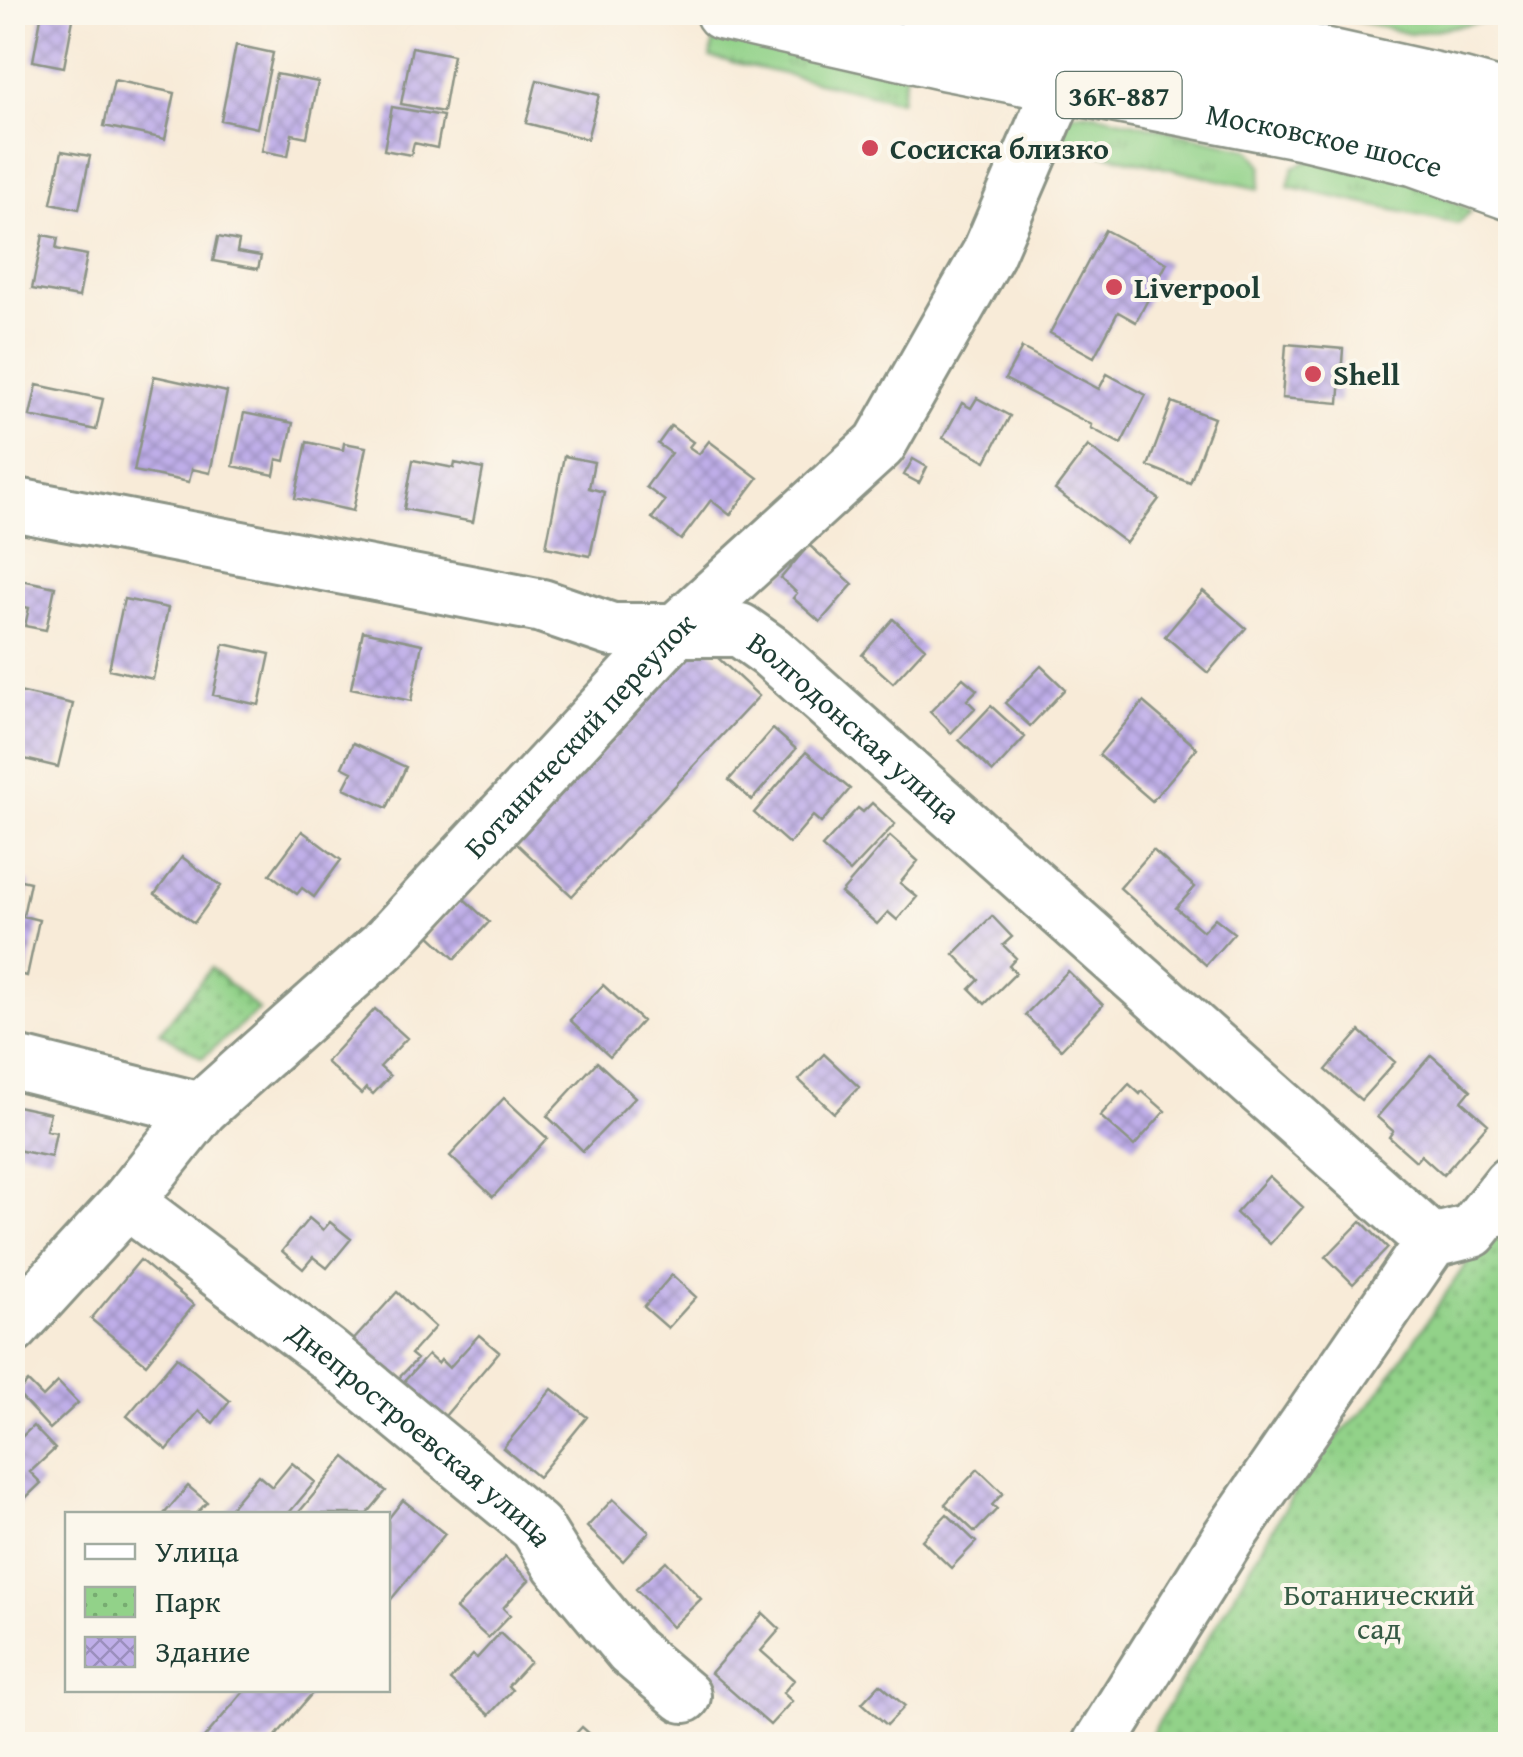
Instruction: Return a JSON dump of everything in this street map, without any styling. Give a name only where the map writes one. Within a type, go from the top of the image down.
[{"type":"main road","name":"Московское шоссе","points":[[723,12],[882,49],[1302,131],[1415,158],[1510,192]]},
{"type":"main road","name":"Московское шоссе","points":[[926,12],[1180,63],[1422,118],[1510,145]]},
{"type":"main road","points":[[1127,12],[1184,18],[1510,100]]},
{"type":"main road","points":[[1457,86],[1510,74]]},
{"type":"main road","points":[[1415,158],[1510,235]]},
{"type":"street","name":"Ботанический переулок","points":[[12,1328],[128,1202],[200,1109],[384,945],[674,632],[880,444],[988,254],[1061,84]]},
{"type":"street","name":"Волгодонская улица","points":[[12,504],[542,606],[612,630],[740,630],[771,652],[1432,1241]]},
{"type":"street","points":[[12,1062],[200,1109]]},
{"type":"street","points":[[1099,1744],[1228,1538],[1432,1241],[1472,1231],[1510,1184]]},
{"type":"street","name":"Днепростроевская улица","points":[[128,1202],[326,1353],[536,1527],[558,1564],[632,1651],[684,1696]]},
{"type":"green space","points":[[1510,12],[1510,17],[1410,34],[1324,13]]},
{"type":"green space","points":[[719,21],[908,64],[900,101],[710,57]]},
{"type":"green space","points":[[1088,112],[1249,149],[1262,165],[1259,189],[1055,143],[1066,114]]},
{"type":"green space","points":[[1313,159],[1413,181],[1471,211],[1458,224],[1288,187],[1293,167]]},
{"type":"green space","points":[[211,968],[259,1010],[202,1058],[160,1032]]},
{"type":"green space","name":"Ботанический сад","points":[[1510,1199],[1510,1744],[1146,1744],[1312,1462],[1373,1401]]},
{"type":"building","points":[[42,12],[74,14],[64,67],[33,61]]},
{"type":"building","points":[[236,45],[273,53],[257,128],[221,120]]},
{"type":"building","points":[[412,47],[453,55],[443,112],[401,104]]},
{"type":"building","points":[[276,74],[318,82],[307,137],[292,134],[288,156],[262,151]]},
{"type":"building","points":[[114,80],[175,93],[165,139],[104,126]]},
{"type":"building","points":[[537,80],[599,95],[587,139],[526,123]]},
{"type":"building","points":[[392,107],[443,116],[437,148],[414,143],[411,155],[384,150]]},
{"type":"building","points":[[62,151],[90,156],[79,209],[51,203]]},
{"type":"building","name":"Liverpool","points":[[1105,230],[1167,263],[1136,322],[1118,312],[1094,357],[1050,333]]},
{"type":"building","points":[[43,235],[58,238],[56,249],[87,255],[79,297],[32,289]]},
{"type":"building","points":[[218,237],[239,241],[237,252],[261,256],[258,269],[213,261]]},
{"type":"building","name":"Shell","points":[[1286,344],[1343,349],[1339,403],[1282,398]]},
{"type":"building","points":[[1022,348],[1099,389],[1107,374],[1146,395],[1121,444],[1005,379]]},
{"type":"building","points":[[154,376],[227,392],[210,473],[192,469],[189,482],[134,471]]},
{"type":"building","points":[[37,385],[103,399],[96,430],[30,416]]},
{"type":"building","points":[[977,398],[1010,416],[986,461],[943,438],[962,403],[971,408]]},
{"type":"building","points":[[1172,402],[1214,418],[1190,483],[1148,466]]},
{"type":"building","points":[[244,413],[293,423],[285,461],[277,459],[274,475],[233,466]]},
{"type":"building","points":[[671,426],[693,442],[689,447],[699,454],[709,441],[758,478],[730,515],[711,500],[681,540],[652,518],[665,501],[646,487],[671,453],[658,444]]},
{"type":"building","points":[[307,442],[343,450],[344,443],[366,447],[353,511],[295,498]]},
{"type":"building","points":[[1088,446],[1159,499],[1126,543],[1055,490]]},
{"type":"building","points":[[564,456],[594,462],[589,488],[604,492],[590,556],[546,547]]},
{"type":"building","points":[[913,459],[927,467],[919,483],[904,475]]},
{"type":"building","points":[[413,460],[483,469],[473,522],[404,509]]},
{"type":"building","points":[[809,545],[853,584],[820,622],[793,598],[797,593],[781,578]]},
{"type":"building","points":[[12,578],[55,587],[46,630],[25,626],[29,608],[12,604]]},
{"type":"building","points":[[1203,591],[1246,628],[1208,673],[1165,636]]},
{"type":"building","points":[[124,599],[168,608],[153,679],[109,669]]},
{"type":"building","points":[[893,619],[925,648],[893,683],[862,655]]},
{"type":"building","points":[[363,631],[422,644],[411,701],[351,688]]},
{"type":"building","points":[[702,643],[759,696],[572,896],[516,843]]},
{"type":"building","points":[[224,644],[270,654],[259,705],[213,695]]},
{"type":"building","points":[[1041,666],[1065,689],[1030,726],[1005,703]]},
{"type":"building","points":[[963,678],[977,690],[967,700],[975,708],[951,733],[930,712]]},
{"type":"building","points":[[19,692],[73,704],[58,767],[12,756],[12,710],[15,711]]},
{"type":"building","points":[[1143,702],[1197,748],[1152,801],[1099,755]]},
{"type":"building","points":[[991,706],[1025,737],[993,772],[959,740]]},
{"type":"building","points":[[773,729],[796,749],[752,800],[729,780]]},
{"type":"building","points":[[353,743],[406,767],[387,808],[344,788],[352,772],[342,767]]},
{"type":"building","points":[[806,752],[850,789],[821,823],[813,816],[789,844],[754,813]]},
{"type":"building","points":[[872,803],[895,824],[850,872],[822,847],[858,808],[863,812]]},
{"type":"building","points":[[302,831],[341,860],[314,897],[302,888],[297,894],[270,874]]},
{"type":"building","points":[[890,836],[918,861],[900,883],[917,897],[897,920],[888,912],[877,924],[841,893]]},
{"type":"building","points":[[1153,850],[1195,887],[1176,908],[1203,931],[1215,918],[1234,933],[1206,965],[1120,888]]},
{"type":"building","points":[[182,857],[221,886],[194,923],[155,894]]},
{"type":"building","points":[[12,878],[30,882],[23,916],[39,920],[27,976],[12,973]]},
{"type":"building","points":[[463,898],[489,922],[455,959],[429,935]]},
{"type":"building","points":[[992,916],[1012,937],[1003,945],[1016,958],[1009,966],[1016,973],[985,1004],[970,989],[979,980],[954,954]]},
{"type":"building","points":[[1068,971],[1103,1005],[1061,1049],[1025,1015]]},
{"type":"building","points":[[603,985],[642,1021],[610,1057],[570,1020]]},
{"type":"building","points":[[375,1009],[407,1038],[380,1067],[390,1076],[373,1094],[366,1088],[361,1094],[326,1062]]},
{"type":"building","points":[[1360,1031],[1395,1062],[1361,1100],[1326,1070]]},
{"type":"building","points":[[824,1054],[859,1087],[834,1113],[799,1080]]},
{"type":"building","points":[[1431,1055],[1471,1090],[1462,1101],[1488,1124],[1443,1175],[1421,1155],[1416,1161],[1389,1137],[1393,1131],[1377,1117]]},
{"type":"building","points":[[597,1062],[635,1097],[583,1151],[547,1116]]},
{"type":"building","points":[[1129,1084],[1165,1111],[1134,1146],[1100,1116]]},
{"type":"building","points":[[504,1098],[547,1138],[493,1197],[450,1156]]},
{"type":"building","points":[[12,1105],[50,1113],[46,1130],[56,1132],[51,1157],[12,1149]]},
{"type":"building","points":[[1269,1176],[1303,1207],[1270,1244],[1236,1213]]},
{"type":"building","points":[[309,1218],[323,1230],[330,1222],[351,1239],[327,1268],[313,1257],[303,1269],[282,1251]]},
{"type":"building","points":[[1361,1221],[1388,1248],[1353,1284],[1326,1257]]},
{"type":"building","points":[[140,1260],[194,1305],[146,1364],[91,1319]]},
{"type":"building","points":[[672,1275],[696,1297],[668,1328],[644,1307]]},
{"type":"building","points":[[397,1292],[435,1327],[411,1354],[417,1359],[393,1384],[350,1344]]},
{"type":"building","points":[[479,1335],[499,1352],[440,1422],[400,1386],[428,1355],[449,1368]]},
{"type":"building","points":[[177,1357],[230,1401],[213,1423],[199,1411],[167,1450],[127,1416]]},
{"type":"building","points":[[28,1382],[43,1397],[58,1382],[78,1403],[50,1429],[17,1393]]},
{"type":"building","points":[[552,1389],[587,1417],[538,1477],[503,1448]]},
{"type":"building","points":[[33,1426],[55,1449],[30,1472],[41,1483],[12,1511],[12,1446]]},
{"type":"building","points":[[345,1457],[386,1491],[369,1512],[300,1511]]},
{"type":"building","points":[[292,1463],[315,1482],[290,1512],[227,1512],[258,1475],[272,1487]]},
{"type":"building","points":[[978,1469],[1003,1493],[992,1505],[997,1509],[975,1532],[945,1504]]},
{"type":"building","points":[[188,1486],[207,1502],[198,1512],[166,1512]]},
{"type":"building","points":[[613,1499],[649,1532],[623,1561],[587,1527]]},
{"type":"building","points":[[403,1500],[445,1534],[390,1601],[390,1516]]},
{"type":"building","points":[[947,1514],[976,1542],[951,1568],[922,1540]]},
{"type":"building","points":[[505,1557],[529,1580],[503,1608],[510,1615],[488,1638],[456,1609]]},
{"type":"building","points":[[666,1561],[701,1599],[672,1627],[636,1589]]},
{"type":"building","points":[[763,1613],[780,1629],[761,1651],[794,1680],[783,1693],[792,1701],[770,1725],[711,1673]]},
{"type":"building","points":[[500,1633],[530,1662],[489,1715],[450,1680]]},
{"type":"building","points":[[880,1684],[905,1706],[887,1725],[862,1703]]},
{"type":"building","points":[[243,1692],[313,1692],[269,1744],[199,1744]]},
{"type":"building","points":[[582,1727],[601,1744],[566,1744]]},
{"type":"place","name":"Сосиска близко","points":[[870,148]]},
{"type":"place","name":"Liverpool","points":[[1114,287]]},
{"type":"place","name":"Shell","points":[[1313,374]]}]
